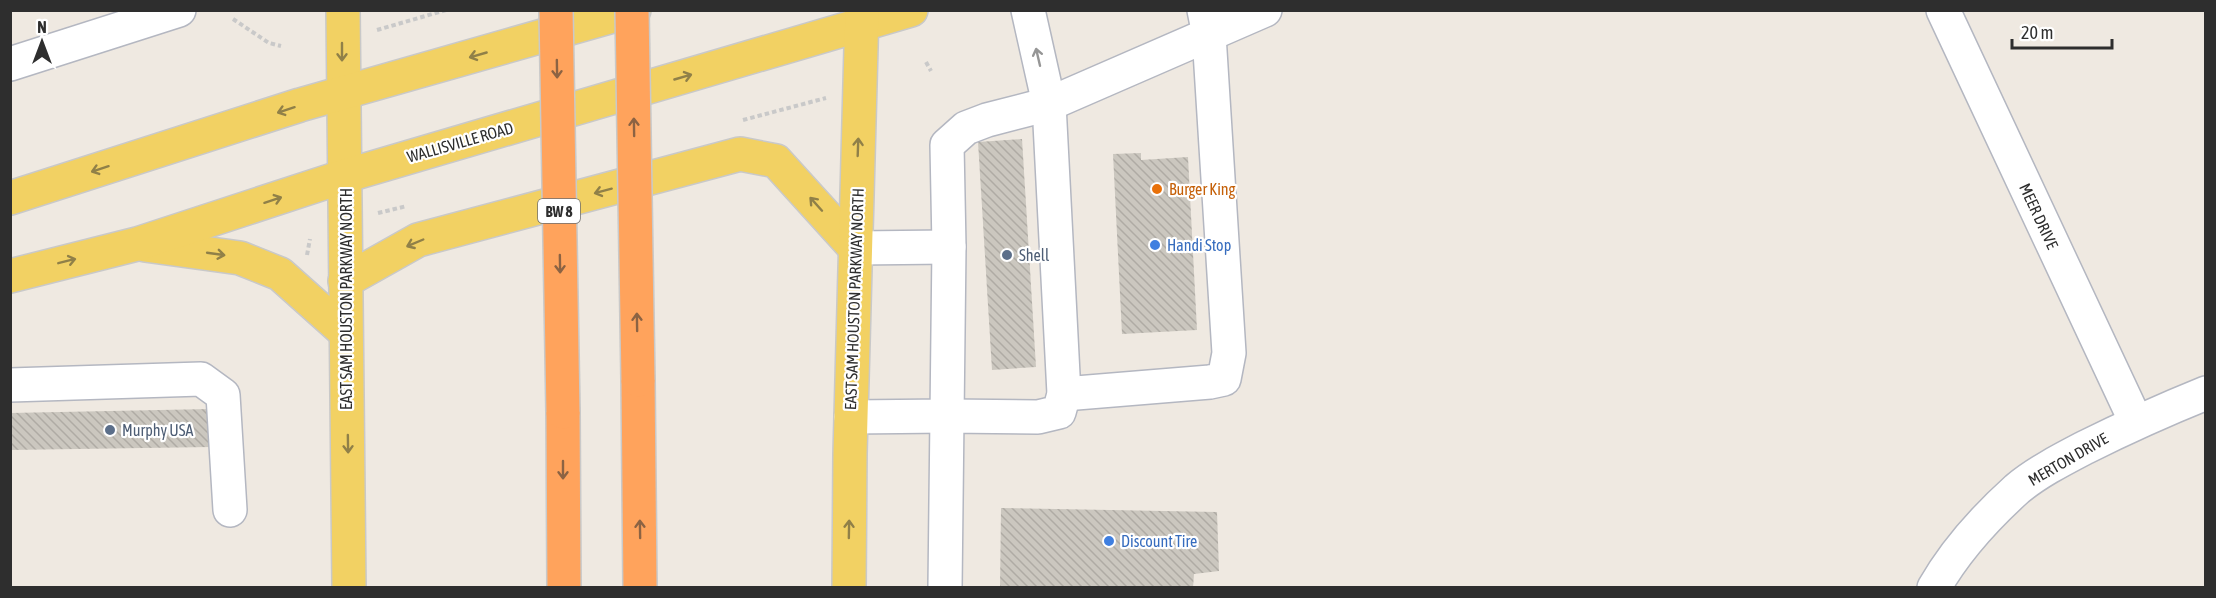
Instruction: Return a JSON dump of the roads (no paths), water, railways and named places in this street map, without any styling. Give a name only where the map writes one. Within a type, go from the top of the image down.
[{"type":"highway","name":"BW 8","points":[[556,10],[564,588]]},
{"type":"highway","points":[[633,10],[640,588]]},
{"type":"main road","name":"EAST SAM HOUSTON PARKWAY NORTH","points":[[343,10],[342,93],[345,176],[349,588]]},
{"type":"main road","points":[[10,198],[342,93],[633,10]]},
{"type":"main road","name":"WALLISVILLE ROAD","points":[[10,276],[137,244],[345,176],[862,18],[911,10]]},
{"type":"main road","name":"EAST SAM HOUSTON PARKWAY NORTH","points":[[849,588],[851,417],[862,18]]},
{"type":"main road","points":[[345,281],[418,240],[740,154],[776,161],[855,248]]},
{"type":"main road","points":[[137,244],[240,258],[280,274],[345,332]]},
{"type":"street","points":[[10,64],[179,10]]},
{"type":"street","points":[[851,417],[1038,417],[1059,412],[1064,394],[1049,104],[1028,10]]},
{"type":"street","points":[[945,588],[949,247],[947,145],[966,128],[987,120],[1049,104],[1207,23],[1265,10]]},
{"type":"street","name":"MEER DRIVE","points":[[1943,10],[2136,422]]},
{"type":"street","points":[[1064,394],[1224,379],[1229,353],[1207,23]]},
{"type":"street","points":[[855,248],[949,247]]},
{"type":"street","points":[[10,385],[201,379],[223,396],[230,510]]},
{"type":"street","name":"MERTON DRIVE","points":[[1934,588],[1942,573],[1974,533],[2018,488],[2062,460],[2136,422],[2205,393]]},
{"type":"place","name":"Burger King","points":[[1157,189]]},
{"type":"place","name":"Handi Stop","points":[[1155,245]]},
{"type":"place","name":"Shell","points":[[1007,255]]},
{"type":"place","name":"Murphy USA","points":[[110,430]]},
{"type":"place","name":"Discount Tire","points":[[1109,541]]}]
